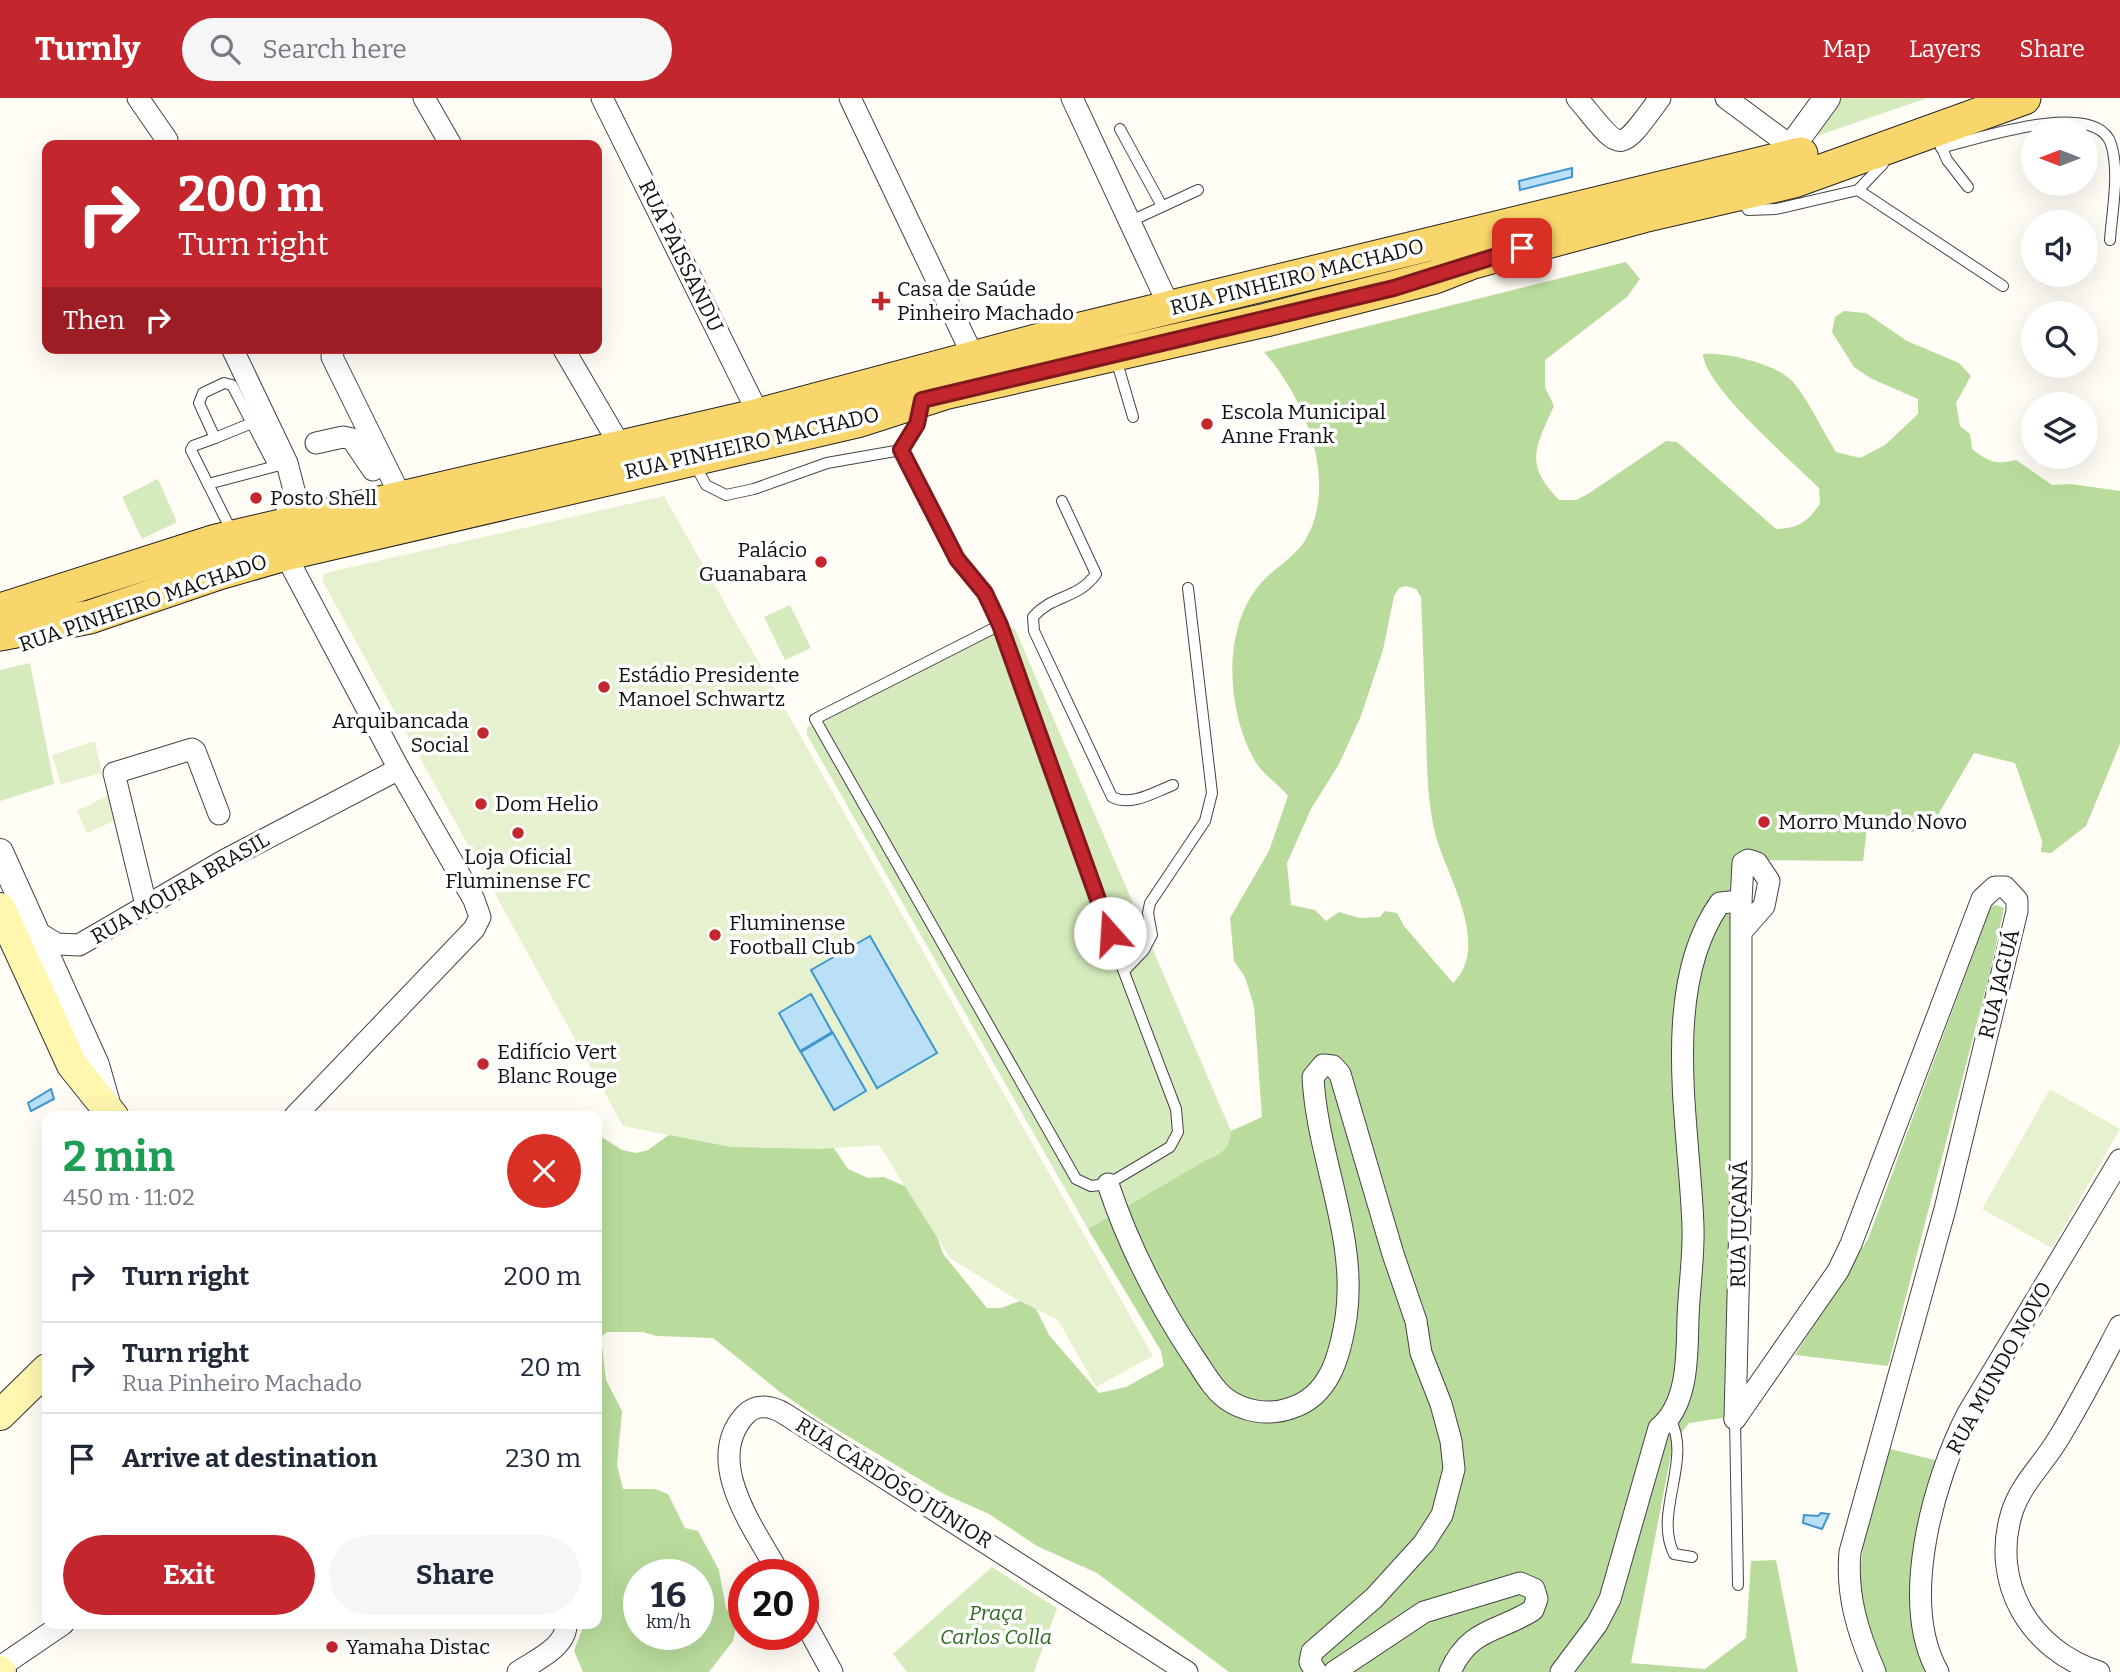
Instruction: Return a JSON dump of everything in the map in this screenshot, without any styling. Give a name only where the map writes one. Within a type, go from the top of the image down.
[{"type":"main road","points":[[1789,163],[1958,98]]},
{"type":"main road","points":[[1789,163],[1938,138],[2024,98]]},
{"type":"main road","name":"RUA PINHEIRO MACHADO","points":[[90,617],[219,573],[623,460],[759,415],[1114,355],[1404,285],[1473,262],[1591,230],[1740,195],[1789,163]]},
{"type":"main road","name":"RUA PINHEIRO MACHADO","points":[[16,608],[78,586],[230,518],[294,513],[394,499],[623,460],[693,460],[857,421],[974,358],[1170,308],[1789,163]]},
{"type":"main road","points":[[0,634],[16,608],[90,617]]},
{"type":"main road","points":[[0,908],[27,939],[72,1065],[110,1111]]},
{"type":"main road","points":[[0,1415],[42,1374]]},
{"type":"street","points":[[138,98],[167,140]]},
{"type":"street","points":[[424,98],[448,140]]},
{"type":"street","name":"RUA PAISSANDU","points":[[602,98],[759,415]]},
{"type":"street","points":[[850,98],[974,358]]},
{"type":"street","points":[[1072,98],[1170,308]]},
{"type":"street","points":[[1577,98],[1612,138],[1621,141],[1632,137],[1660,98]]},
{"type":"street","points":[[1726,98],[1789,163],[1827,98]]},
{"type":"street","points":[[234,354],[280,465],[294,513]]},
{"type":"street","points":[[333,354],[394,499]]},
{"type":"street","points":[[566,354],[623,460]]},
{"type":"street","points":[[316,443],[343,437],[352,439],[394,499]]},
{"type":"street","points":[[285,554],[399,769],[474,900],[480,917],[474,929],[300,1111]]},
{"type":"street","name":"RUA PINHEIRO MACHADO","points":[[0,651],[43,641],[90,617]]},
{"type":"street","points":[[146,905],[114,773],[192,749],[219,814]]},
{"type":"street","name":"RUA MOURA BRASIL","points":[[27,939],[79,945],[225,860],[399,769]]},
{"type":"street","points":[[0,852],[27,939]]},
{"type":"street","name":"RUA JUÇANÃ","points":[[1735,1419],[1741,901],[1743,863],[1748,860],[1757,863],[1769,881],[1764,906],[1742,931]]},
{"type":"street","name":"RUA JAGUÁ","points":[[1735,1419],[1842,1262],[1982,899],[1995,887],[2005,887],[2017,900],[2017,911],[1945,1209],[1850,1552],[1847,1578],[1859,1635],[1875,1672]]},
{"type":"street","points":[[1561,1672],[1597,1624],[1610,1599],[1659,1428],[1670,1419],[1684,1371],[1693,1229],[1684,1070],[1685,1018],[1699,940],[1720,903],[1741,901]]},
{"type":"street","points":[[1108,1184],[1166,1317],[1218,1392],[1249,1410],[1272,1412],[1296,1407],[1316,1394],[1331,1374],[1346,1318],[1346,1243],[1313,1077],[1323,1065],[1333,1066],[1340,1074],[1393,1254],[1416,1321],[1421,1353],[1441,1404],[1451,1440],[1454,1469],[1448,1500],[1434,1530],[1374,1598],[1312,1652],[1310,1662],[1316,1672]]},
{"type":"street","name":"RUA MUNDO NOVO","points":[[1938,1672],[1923,1637],[1919,1589],[1935,1499],[1948,1457],[1967,1415],[2120,1160]]},
{"type":"street","points":[[2099,1672],[2055,1651],[2032,1629],[2014,1597],[2008,1579],[2006,1546],[2019,1494],[2068,1422],[2120,1326]]},
{"type":"street","name":"RUA CARDOSO JÚNIOR","points":[[772,1559],[739,1497],[729,1463],[730,1446],[739,1424],[746,1413],[759,1407],[776,1408],[785,1413],[1187,1672]]},
{"type":"street","points":[[1334,1672],[1424,1612],[1520,1583],[1534,1589],[1537,1599],[1533,1610],[1478,1636],[1459,1655],[1450,1672]]},
{"type":"street","points":[[0,1670],[56,1629]]},
{"type":"street","points":[[518,1672],[558,1644],[564,1637],[565,1629]]},
{"type":"street","points":[[819,1648],[832,1672]]},
{"type":"lane","points":[[1968,187],[1947,160],[1938,138],[2063,121],[2090,123],[2105,130],[2112,145],[2114,164],[2110,240]]},
{"type":"lane","points":[[1120,129],[1162,206]]},
{"type":"lane","points":[[1740,195],[1748,210],[1763,210],[1858,190],[1883,164],[1882,147]]},
{"type":"lane","points":[[1130,221],[1198,190]]},
{"type":"lane","points":[[1858,190],[2003,286]]},
{"type":"lane","points":[[1114,355],[1133,417]]},
{"type":"lane","points":[[208,484],[280,465],[252,423],[232,384],[224,383],[203,393],[199,403],[215,438]]},
{"type":"lane","points":[[693,460],[706,485],[726,495],[754,489],[827,463],[901,450],[917,424],[919,386]]},
{"type":"lane","points":[[230,518],[208,484],[191,450],[193,446],[252,423]]},
{"type":"lane","points":[[901,450],[957,559],[985,593],[1000,625],[1176,1109],[1178,1132],[1170,1147],[1108,1184],[1091,1186],[1076,1179],[815,719],[1000,625]]},
{"type":"lane","points":[[1062,501],[1096,574],[1086,588],[1043,606],[1033,617],[1034,632],[1112,797],[1121,801],[1133,801],[1173,785]]},
{"type":"lane","points":[[1124,971],[1144,950],[1152,935],[1148,914],[1150,903],[1205,821],[1210,808],[1212,793],[1188,587]]},
{"type":"lane","points":[[1670,1419],[1678,1441],[1666,1539],[1674,1554],[1692,1557]]},
{"type":"lane","name":"RUA JUÇANÃ","points":[[1735,1419],[1738,1585]]},
{"type":"green space","points":[[1836,98],[1927,98],[1814,137]]},
{"type":"green space","points":[[1626,262],[1640,279],[1627,297],[1545,360],[1545,387],[1554,406],[1538,445],[1537,466],[1548,487],[1559,500],[1576,500],[1666,441],[1677,442],[1776,529],[1802,523],[1820,504],[1819,488],[1733,404],[1707,368],[1703,354],[1725,355],[1751,361],[1786,376],[1805,399],[1836,452],[1860,458],[1885,445],[1918,414],[1918,399],[1870,378],[1854,367],[1832,332],[1835,317],[1844,311],[1866,313],[1907,341],[1959,363],[1971,376],[1956,403],[1960,426],[1970,434],[1972,449],[1983,457],[1997,462],[2016,460],[2021,463],[2021,469],[2029,469],[2052,485],[2071,484],[2120,491],[2120,744],[2086,826],[2051,853],[2041,852],[2042,841],[2015,763],[1974,753],[1932,825],[1920,824],[1917,832],[1867,829],[1863,861],[1748,860],[1729,1417],[1689,1423],[1673,1444],[1631,1663],[1705,1669],[1746,1638],[1751,1561],[1776,1560],[1798,1672],[1229,1672],[1097,1573],[1037,1546],[989,1514],[944,1494],[821,1420],[780,1392],[713,1338],[656,1336],[643,1332],[607,1332],[602,1336],[602,1137],[622,1150],[636,1153],[648,1150],[707,1107],[796,1092],[848,1169],[868,1178],[884,1177],[909,1188],[934,1228],[943,1254],[987,1308],[1001,1308],[1023,1300],[1034,1305],[1049,1335],[1099,1393],[1126,1387],[1164,1366],[1161,1351],[1088,1229],[1221,1152],[1229,1142],[1231,1131],[1262,1117],[1254,1006],[1245,977],[1234,961],[1230,918],[1269,851],[1288,796],[1258,766],[1246,742],[1234,697],[1232,673],[1238,627],[1246,606],[1257,588],[1301,546],[1315,516],[1319,492],[1318,466],[1304,416],[1292,392],[1264,352]],"holes":[[[1406,586],[1416,589],[1421,597],[1429,797],[1436,837],[1457,891],[1467,931],[1468,950],[1464,968],[1453,983],[1404,926],[1397,913],[1385,911],[1380,917],[1360,918],[1339,912],[1326,921],[1315,910],[1291,905],[1287,863],[1311,809],[1339,764],[1361,716],[1383,650],[1394,596],[1399,588]]]},
{"type":"green space","points":[[158,479],[177,522],[142,539],[122,497]]},
{"type":"green space","name":"Fluminense Football Club","points":[[664,496],[1153,1356],[1096,1387],[1058,1320],[1014,1298],[950,1258],[879,1145],[820,1149],[731,1147],[623,1126],[323,582],[323,575],[329,572]]},
{"type":"green space","points":[[790,605],[811,648],[785,660],[764,617]]},
{"type":"green space","points":[[1008,626],[1015,629],[1231,1131],[1229,1142],[1221,1152],[1088,1229],[807,735],[807,727]]},
{"type":"green space","points":[[30,663],[54,784],[0,801],[0,670]]},
{"type":"green space","points":[[95,741],[102,773],[61,784],[52,755]]},
{"type":"green space","points":[[111,794],[114,821],[87,833],[77,811]]},
{"type":"green space","points":[[1991,906],[2004,908],[1990,972],[1888,1366],[1795,1355],[1868,1239]]},
{"type":"green space","points":[[2050,1089],[2120,1129],[2052,1248],[1982,1209]]},
{"type":"green space","points":[[602,1346],[606,1380],[622,1411],[617,1465],[623,1489],[655,1489],[668,1494],[685,1528],[698,1531],[713,1559],[623,1559],[623,1650],[714,1650],[714,1561],[719,1570],[728,1611],[728,1647],[709,1672],[583,1672],[574,1651],[582,1629],[602,1629]]},
{"type":"green space","points":[[1890,1449],[1939,1461],[1923,1527],[1929,1672],[1881,1672],[1857,1602],[1863,1546]]},
{"type":"green space","name":"Praça Carlos Colla","points":[[992,1567],[1057,1608],[1034,1672],[907,1672],[893,1654]]},
{"type":"water","points":[[1572,168],[1572,177],[1520,190],[1519,181]]},
{"type":"water","points":[[870,936],[937,1053],[877,1088],[811,970]]},
{"type":"water","points":[[811,994],[832,1032],[800,1051],[779,1013]]},
{"type":"water","points":[[833,1033],[866,1091],[834,1110],[801,1052]]},
{"type":"water","points":[[51,1089],[54,1099],[31,1111],[28,1103]]},
{"type":"water","points":[[1821,1513],[1829,1514],[1822,1529],[1803,1523],[1804,1515],[1818,1516]]},
{"type":"place","name":"Casa de Saúde Pinheiro Machado","points":[[881,301]]},
{"type":"place","name":"Escola Municipal Anne Frank","points":[[1207,424]]},
{"type":"place","name":"Posto Shell","points":[[256,498]]},
{"type":"place","name":"Palácio Guanabara","points":[[821,562]]},
{"type":"place","name":"Estádio Presidente Manoel Schwartz","points":[[604,687]]},
{"type":"place","name":"Arquibancada Social","points":[[483,733]]},
{"type":"place","name":"Dom Helio","points":[[481,804]]},
{"type":"place","name":"Morro Mundo Novo","points":[[1764,822]]},
{"type":"place","name":"Loja Oficial Fluminense FC","points":[[518,833]]},
{"type":"place","name":"Fluminense Football Club","points":[[715,935]]},
{"type":"place","name":"Edifício Vert Blanc Rouge","points":[[483,1064]]},
{"type":"place","name":"Yamaha Distac","points":[[332,1647]]},
{"type":"route","points":[[1110,933],[1009,645],[985,593],[957,559],[901,450],[917,424],[922,400],[1394,288],[1522,248]]}]
